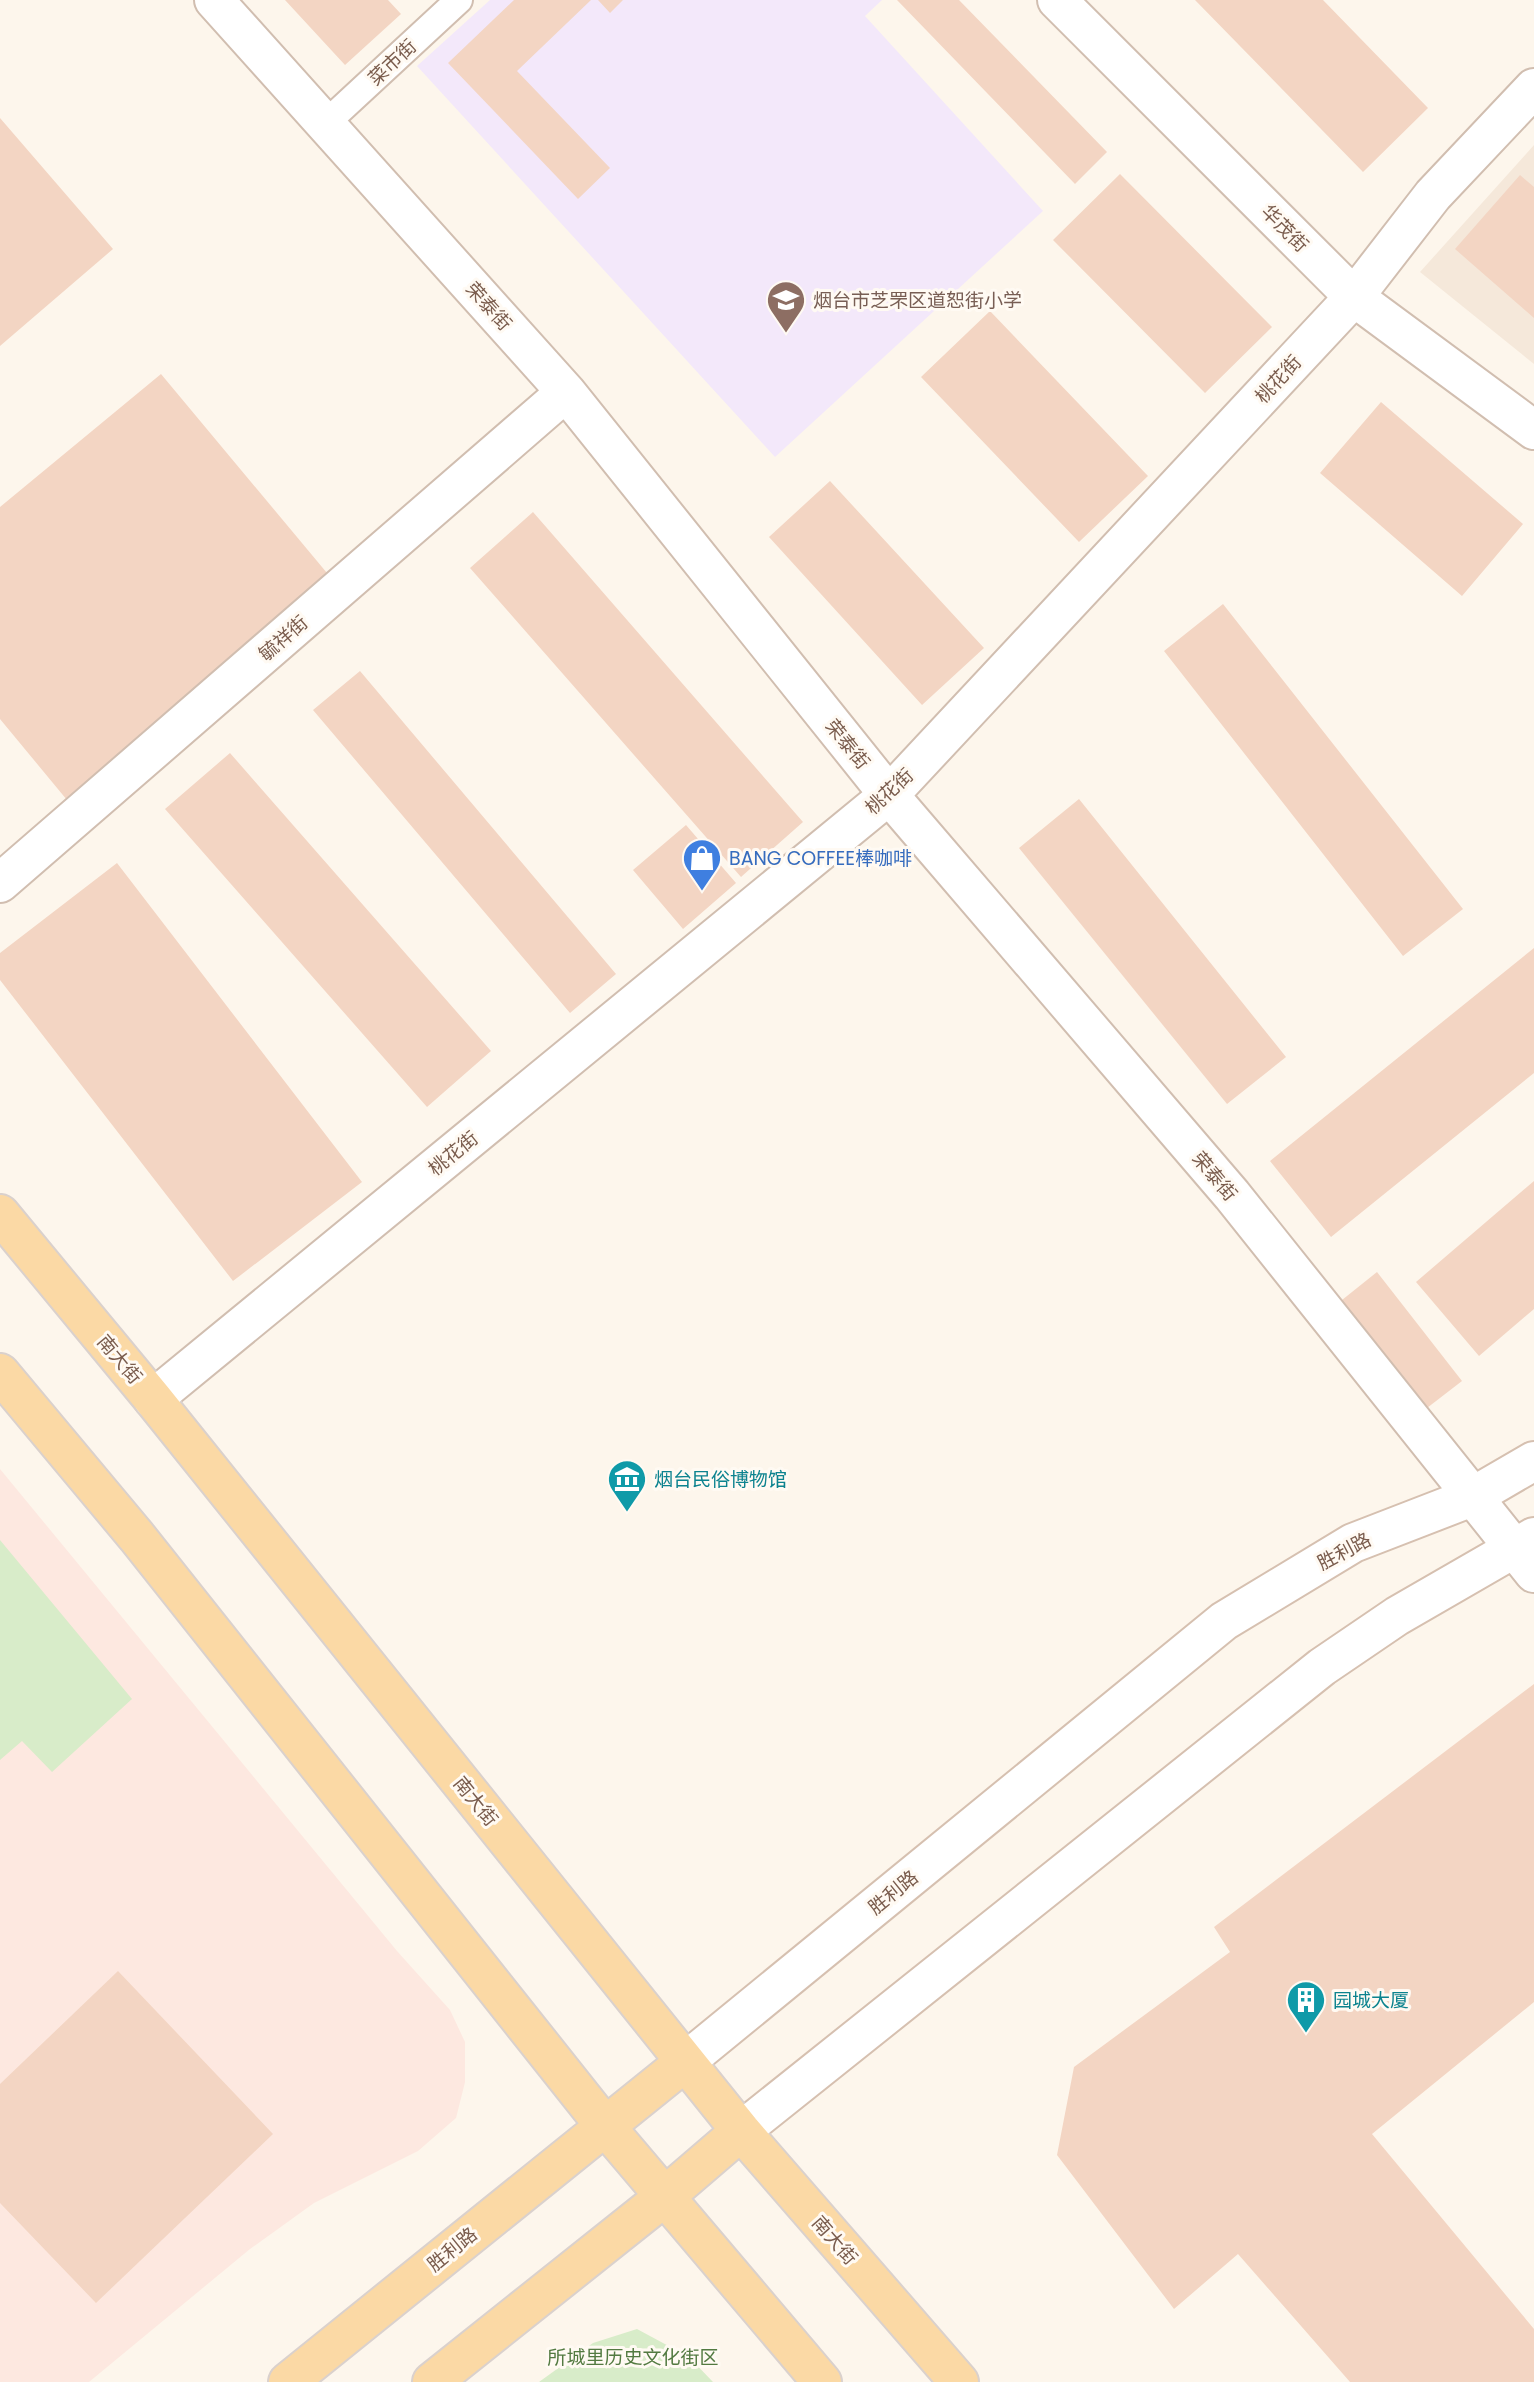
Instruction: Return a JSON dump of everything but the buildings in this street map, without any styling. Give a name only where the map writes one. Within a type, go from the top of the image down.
[{"type":"main road","name":"南大街","points":[[0,1214],[153,1399],[741,2131],[959,2382]]},
{"type":"main road","points":[[0,1373],[137,1537],[663,2198],[822,2382]]},
{"type":"main road","name":"胜利路","points":[[288,2382],[685,2062]]},
{"type":"main road","points":[[432,2382],[663,2198],[741,2131]]},
{"type":"street","name":"荣泰街","points":[[214,0],[566,392],[889,795],[1232,1195],[1472,1497],[1527,1553]]},
{"type":"street","name":"华茂街","points":[[1057,0],[1354,297],[1534,430]]},
{"type":"street","name":"桃花街","points":[[153,1399],[889,795],[1354,297],[1433,195],[1534,88]]},
{"type":"street","name":"毓祥街","points":[[0,883],[566,392]]},
{"type":"street","name":"胜利路","points":[[685,2062],[1224,1621],[1353,1543],[1472,1497],[1534,1461]]},
{"type":"street","points":[[741,2131],[1322,1667],[1397,1616],[1527,1553]]},
{"type":"lane","name":"菜市街","points":[[325,124],[458,0]]},
{"type":"shaded area","name":"烟台市芝罘区道恕街小学","points":[[490,0],[882,0],[865,16],[1043,211],[775,457],[417,66]]},
{"type":"shaded area","points":[[1534,145],[1534,364],[1420,272]]},
{"type":"shaded area","points":[[0,1469],[397,1951],[450,2010],[465,2042],[465,2082],[456,2118],[418,2151],[314,2203],[250,2249],[89,2382],[0,2382]]},
{"type":"green space","points":[[0,1540],[132,1699],[52,1772],[22,1741],[0,1760]]},
{"type":"green space","name":"所城里历史文化街区","points":[[637,2329],[689,2357],[713,2382],[539,2382],[593,2343]]},
{"type":"place","name":"烟台市芝罘区道恕街小学","points":[[786,334]]},
{"type":"place","name":"BANG COFFEE棒咖啡","points":[[702,892]]},
{"type":"place","name":"烟台民俗博物馆","points":[[627,1513]]},
{"type":"place","name":"园城大厦","points":[[1306,2034]]}]
